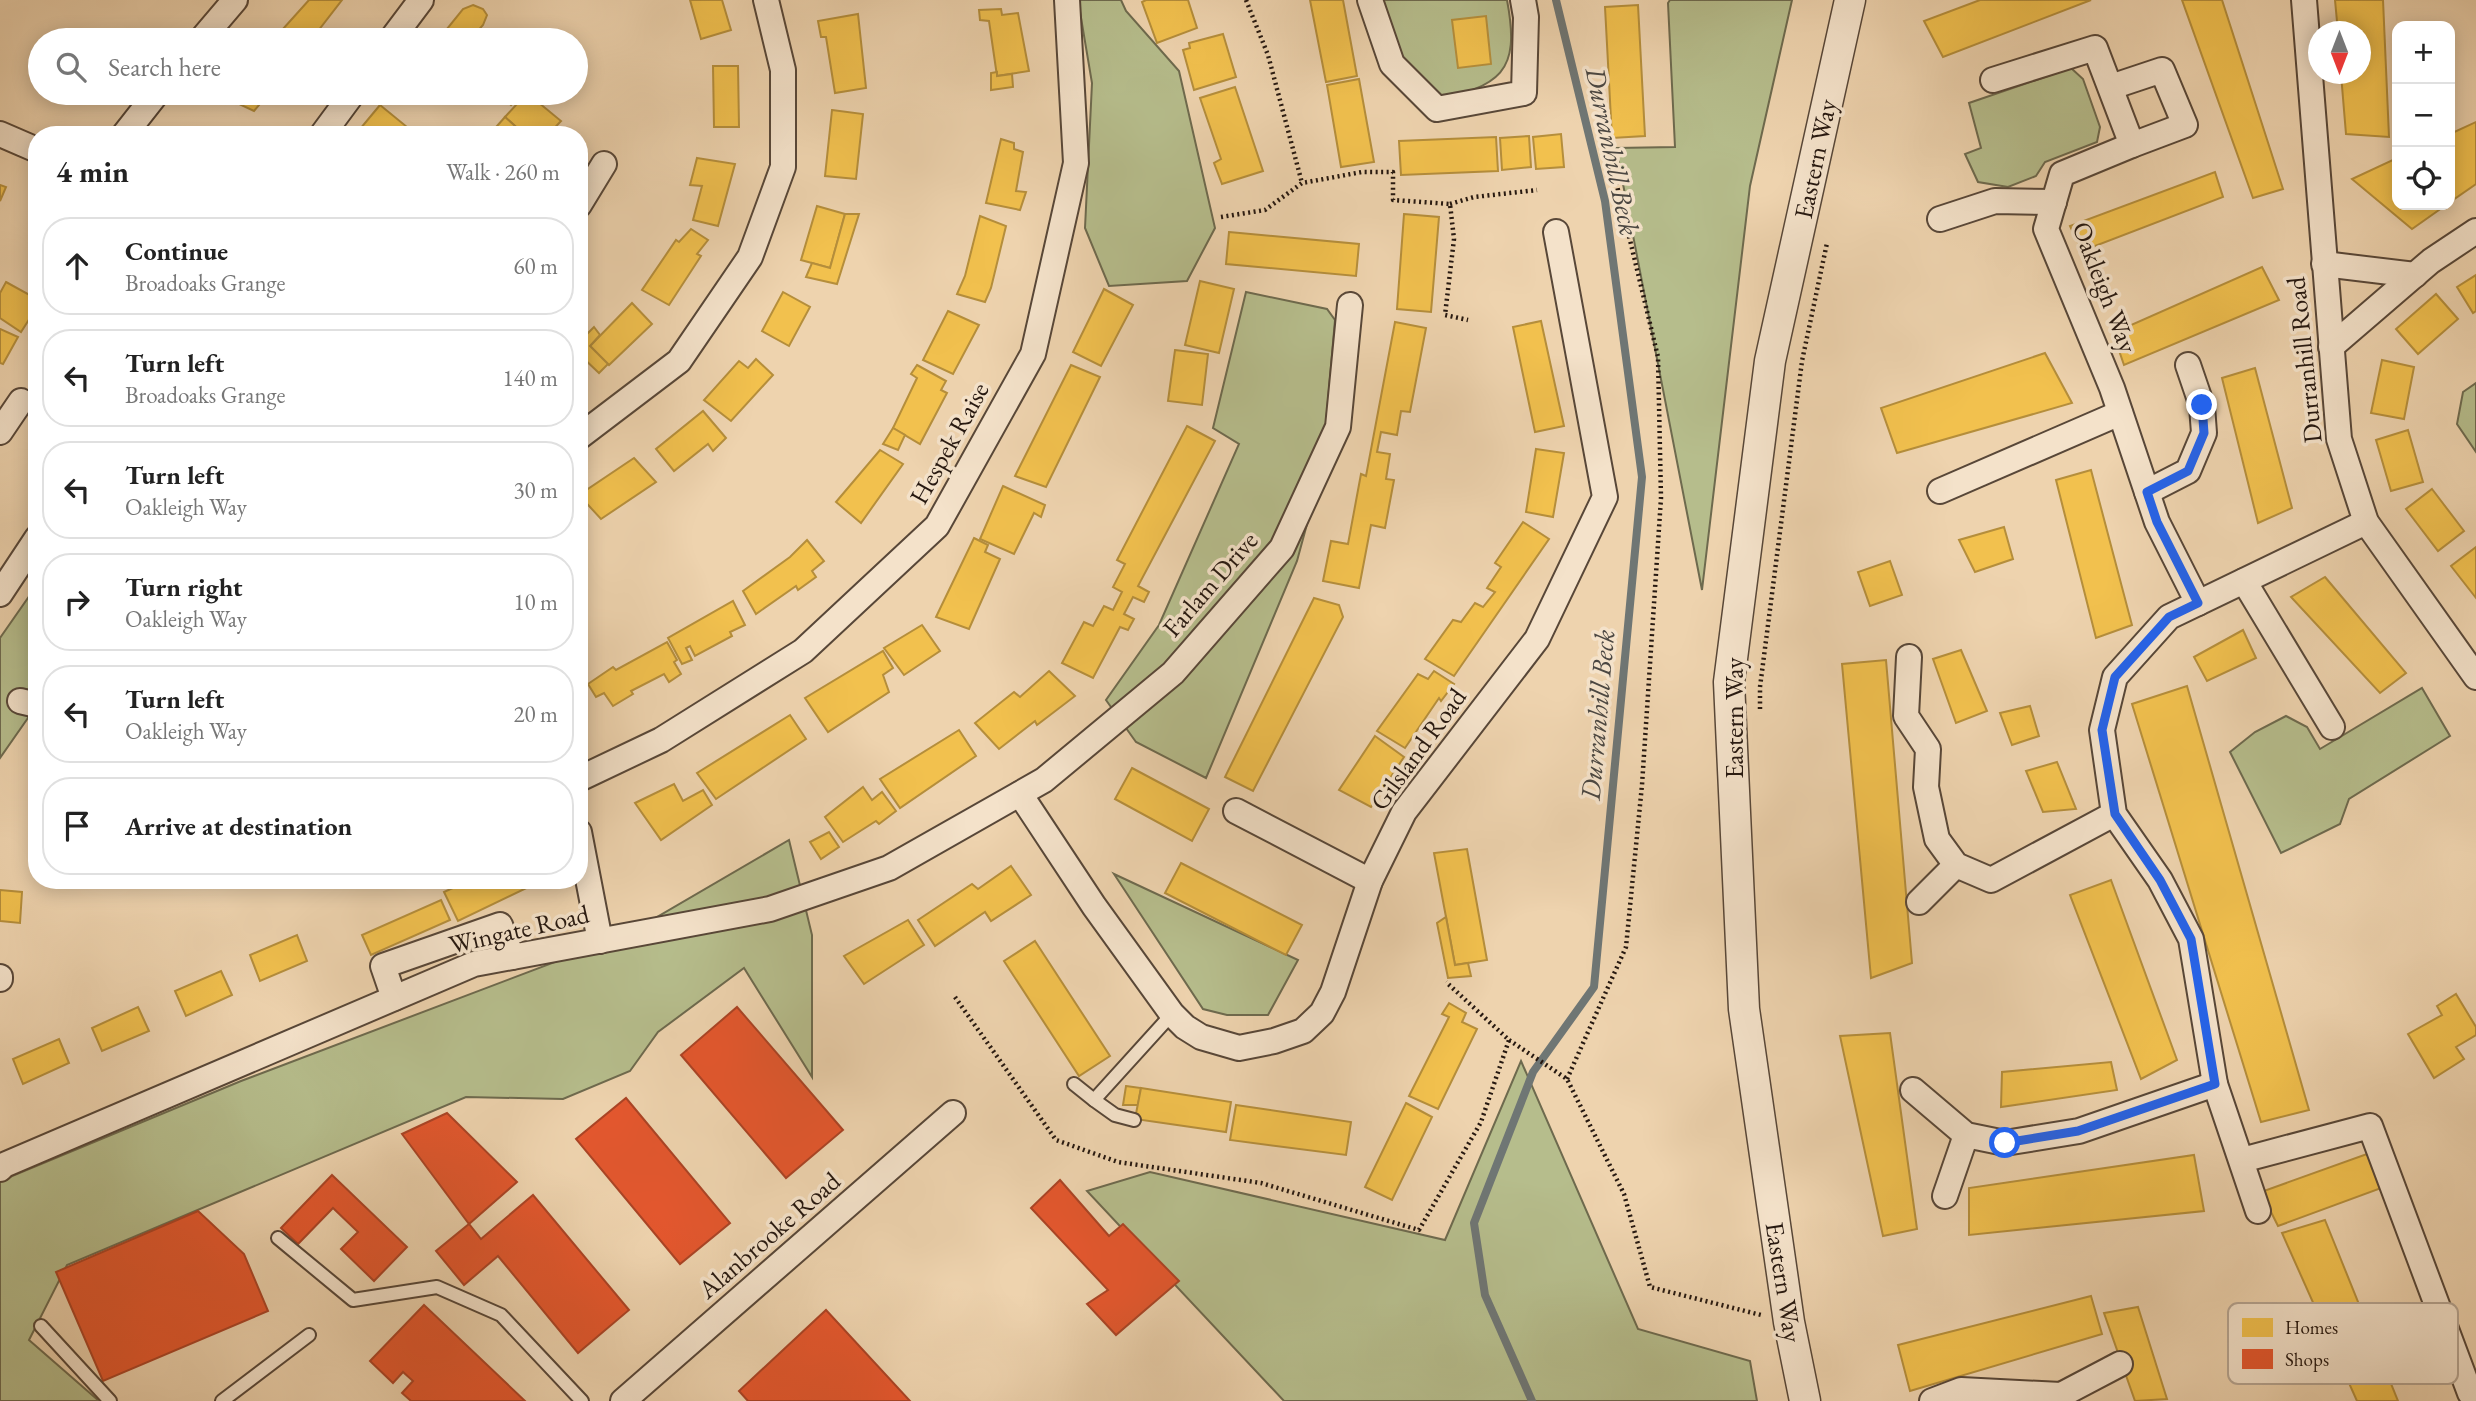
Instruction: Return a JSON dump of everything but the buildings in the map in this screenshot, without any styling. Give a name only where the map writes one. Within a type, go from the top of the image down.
[{"type":"street","points":[[211,28],[234,0]]},
{"type":"street","points":[[400,28],[421,0]]},
{"type":"street","points":[[588,430],[679,361],[750,257],[783,167],[783,70],[766,0]]},
{"type":"street","name":"Hespek Raise","points":[[588,775],[660,740],[803,651],[937,526],[1033,354],[1076,163],[1067,0]]},
{"type":"street","points":[[1370,0],[1392,64],[1437,109],[1524,93],[1526,17],[1523,0]]},
{"type":"street","name":"Eastern Way","points":[[1805,1401],[1789,1322],[1744,1009],[1729,682],[1770,361],[1850,0]]},
{"type":"street","name":"Durranhill Road","points":[[2304,0],[2339,439],[2366,522],[2476,677]]},
{"type":"street","points":[[1993,80],[2095,48],[2132,145],[2185,125],[2162,70],[2111,87]]},
{"type":"street","points":[[131,126],[148,105]]},
{"type":"street","points":[[329,126],[344,105]]},
{"type":"street","points":[[0,134],[28,146]]},
{"type":"street","name":"Oakleigh Way","points":[[2132,145],[2062,174],[2046,229],[2120,413],[2157,522],[2198,603]]},
{"type":"street","points":[[588,190],[604,164]]},
{"type":"street","points":[[1940,219],[1995,201],[2054,202]]},
{"type":"street","points":[[2331,346],[2414,275],[2476,231]]},
{"type":"street","name":"Gilsland Road","points":[[1020,794],[1094,906],[1172,1014],[1185,1027],[1201,1037],[1239,1048],[1275,1041],[1303,1031],[1322,1013],[1332,992],[1370,881],[1404,812],[1537,639],[1605,497],[1556,232]]},
{"type":"street","points":[[2324,264],[2414,275]]},
{"type":"street","name":"Farlam Drive","points":[[1020,794],[1044,780],[1173,673],[1282,548],[1338,428],[1350,305]]},
{"type":"street","points":[[2147,492],[2188,471],[2204,433],[2202,405],[2188,365]]},
{"type":"street","points":[[0,432],[21,401]]},
{"type":"street","points":[[1940,491],[2120,413]]},
{"type":"street","points":[[2258,1211],[2215,1084],[2191,939],[2160,880],[2115,814],[2102,730],[2115,677],[2169,617],[2366,522]]},
{"type":"street","points":[[0,594],[28,552]]},
{"type":"street","points":[[2244,581],[2332,727]]},
{"type":"street","points":[[1909,657],[1906,716],[1928,749],[1926,786],[1937,839],[1956,865],[1991,880],[2115,814]]},
{"type":"street","name":"Wingate Road","points":[[1,1161],[474,964],[771,909],[889,868],[1020,794]]},
{"type":"street","points":[[1236,811],[1370,881]]},
{"type":"street","points":[[1919,902],[1956,865]]},
{"type":"street","points":[[588,879],[600,941]]},
{"type":"street","points":[[394,998],[383,966],[487,929],[500,925],[512,957]]},
{"type":"street","points":[[1913,1090],[1966,1135],[2005,1143],[2078,1131],[2215,1084]]},
{"type":"street","name":"Alanbrooke Road","points":[[623,1401],[953,1113]]},
{"type":"street","points":[[2242,1160],[2370,1126],[2436,1303]]},
{"type":"street","points":[[1945,1196],[1966,1135]]},
{"type":"street","points":[[2458,1361],[2470,1393]]},
{"type":"street","points":[[1932,1401],[1961,1390],[2062,1398],[2120,1364]]},
{"type":"lane","points":[[1094,1100],[1172,1014]]},
{"type":"lane","points":[[1074,1084],[1115,1115],[1134,1120]]},
{"type":"lane","points":[[278,1238],[353,1300],[437,1287],[501,1315],[582,1401]]},
{"type":"lane","points":[[41,1325],[110,1401]]},
{"type":"lane","points":[[222,1401],[309,1335]]},
{"type":"path","points":[[1246,0],[1268,55],[1301,183]]},
{"type":"path","points":[[1567,1079],[1626,947],[1642,785],[1661,498],[1658,357],[1606,140]]},
{"type":"path","points":[[1221,217],[1265,210],[1301,183],[1362,172],[1393,172],[1393,200],[1450,204],[1475,197],[1537,190]]},
{"type":"path","points":[[1450,204],[1454,239],[1445,315],[1468,320]]},
{"type":"path","points":[[1760,715],[1760,688],[1802,361],[1828,240]]},
{"type":"path","points":[[1446,982],[1509,1040],[1567,1079],[1624,1194],[1650,1287],[1789,1322]]},
{"type":"path","points":[[955,998],[1056,1140],[1118,1162],[1261,1184],[1419,1230],[1481,1122],[1509,1040]]},
{"type":"green space","points":[[1078,0],[1121,0],[1126,11],[1179,71],[1215,228],[1187,281],[1109,286],[1085,228],[1092,83]]},
{"type":"green space","points":[[1377,0],[1507,0],[1511,45],[1507,60],[1500,72],[1489,82],[1432,102],[1404,77]]},
{"type":"green space","points":[[1670,0],[1792,0],[1750,186],[1702,590],[1616,148],[1675,147],[1668,3]]},
{"type":"green space","points":[[2071,68],[2083,79],[2100,127],[2097,142],[2045,162],[2036,176],[2008,187],[1978,182],[1965,154],[1981,148],[1969,103]]},
{"type":"green space","points":[[1246,292],[1327,309],[1335,320],[1322,469],[1297,561],[1206,778],[1136,742],[1106,700],[1159,625],[1239,444],[1213,428]]},
{"type":"green space","points":[[2476,383],[2476,452],[2457,424],[2463,392]]},
{"type":"green space","points":[[28,598],[28,718],[0,758],[0,638]]},
{"type":"green space","points":[[2422,688],[2450,736],[2349,799],[2340,824],[2281,853],[2230,752],[2255,732],[2286,716],[2307,727],[2320,749]]},
{"type":"green space","points":[[789,840],[812,935],[812,1077],[744,968],[658,1032],[630,1071],[563,1099],[466,1097],[67,1265],[29,1340],[99,1401],[0,1401],[0,1181],[241,1081],[626,935]]},
{"type":"green space","points":[[1114,874],[1298,960],[1268,1015],[1227,1015],[1203,1009]]},
{"type":"green space","points":[[1521,1061],[1638,1329],[1750,1361],[1757,1401],[1284,1401],[1087,1191],[1150,1172],[1445,1240]]},
{"type":"waterway","name":"Durranhill Beck","points":[[1532,1401],[1485,1295],[1474,1223],[1533,1072],[1594,987],[1642,477],[1605,201],[1556,0]]},
{"type":"route","points":[[2005,1143],[2078,1131],[2215,1084],[2191,939],[2160,880],[2115,814],[2102,730],[2115,677],[2169,617],[2198,603],[2157,522],[2147,492],[2188,471],[2204,433],[2202,405]]}]
